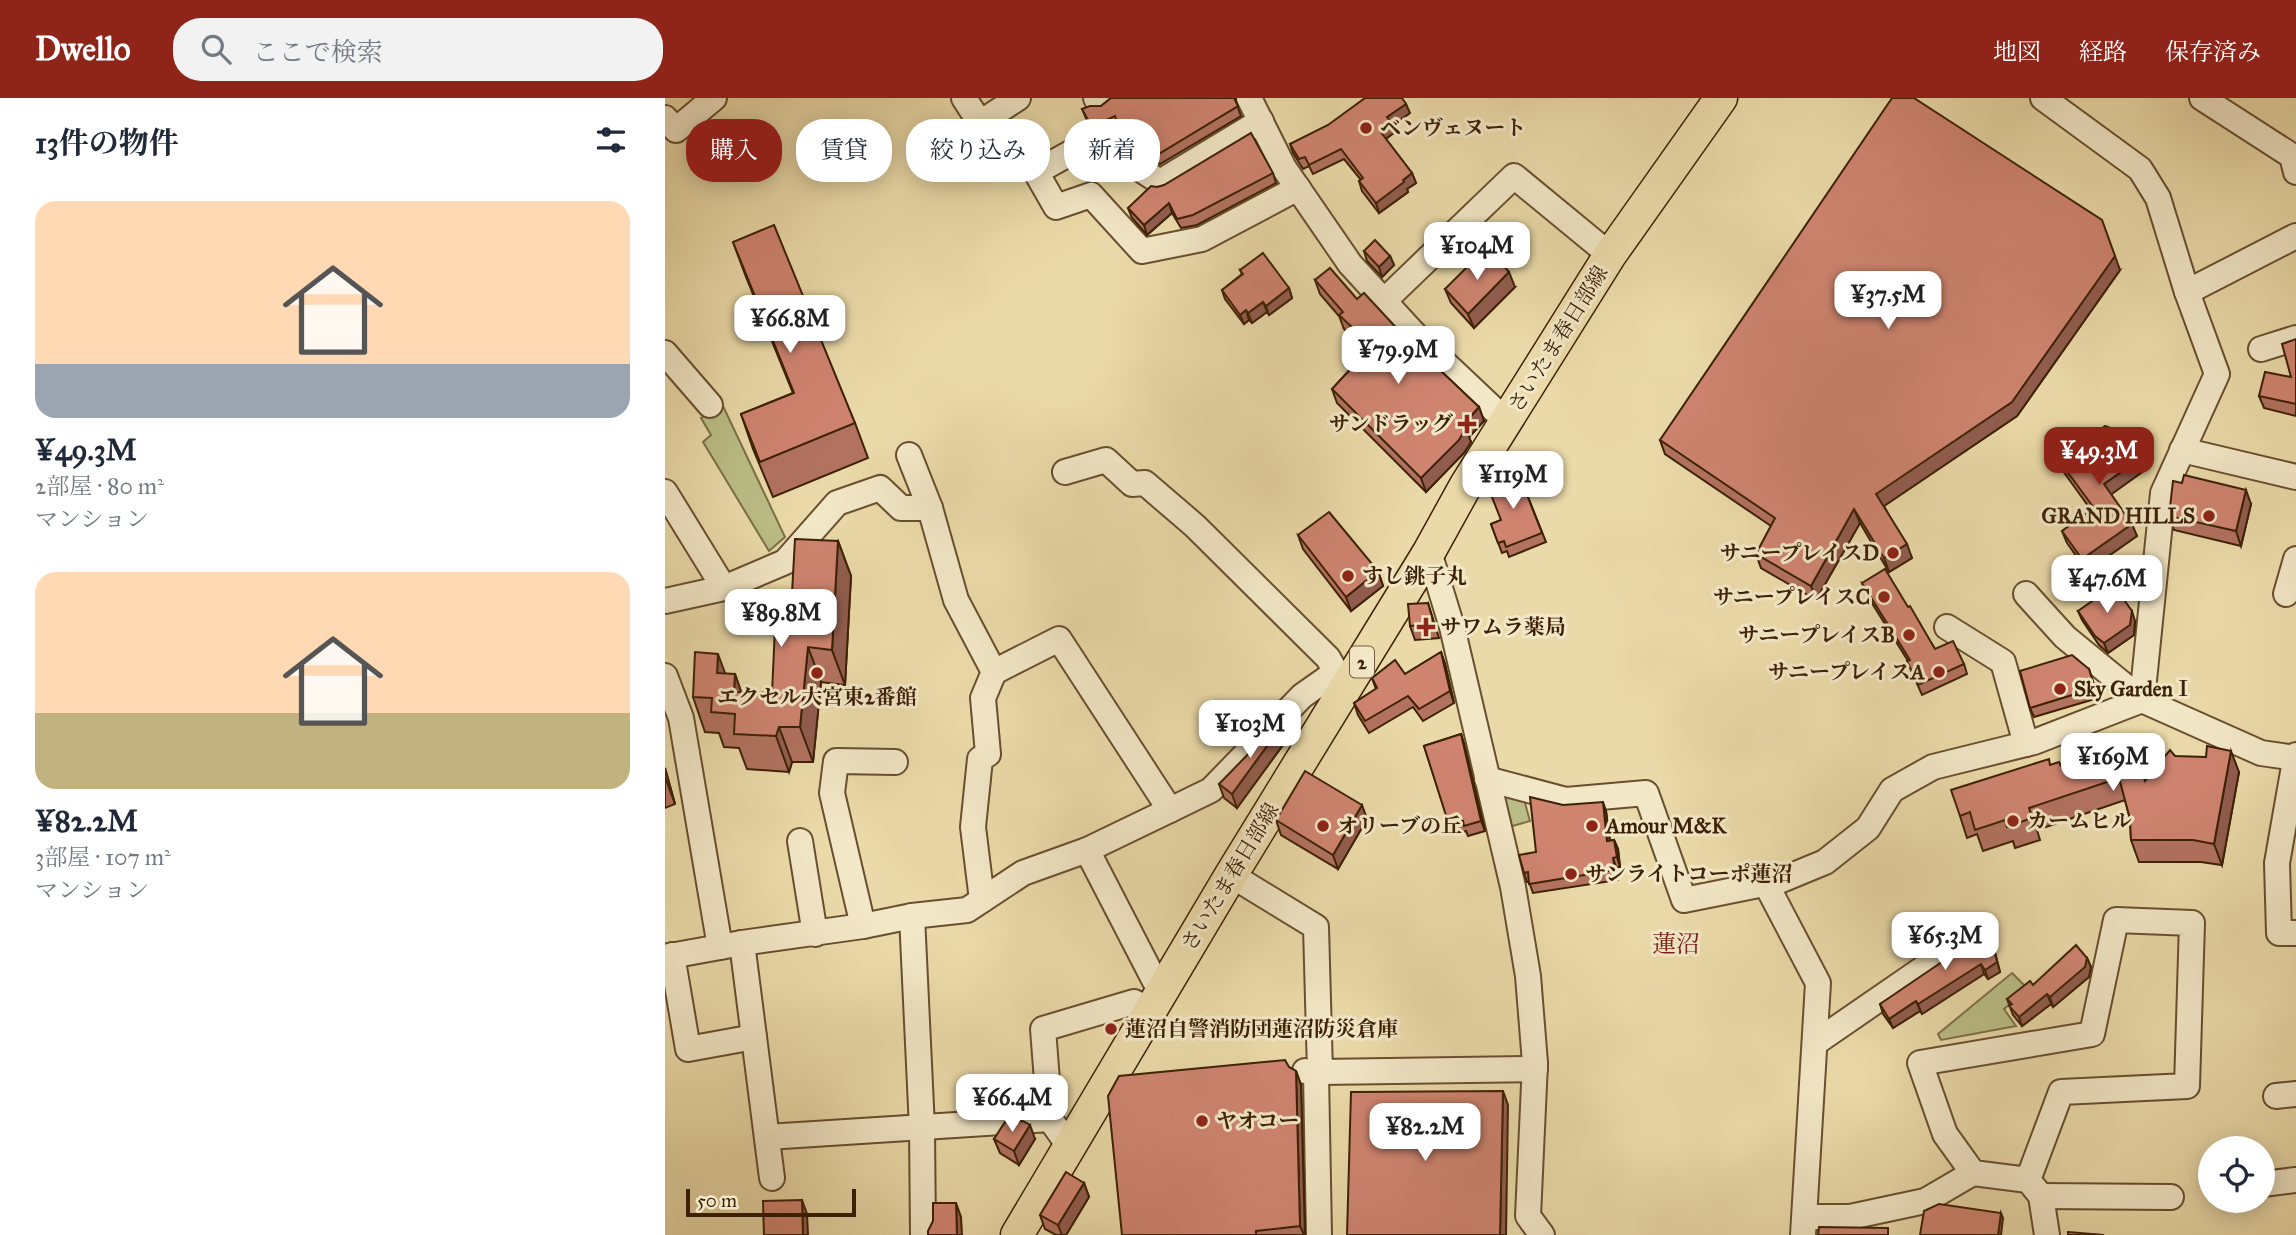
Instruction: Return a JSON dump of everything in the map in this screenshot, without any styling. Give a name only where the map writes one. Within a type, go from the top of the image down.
[{"type":"main road","name":"さいたま春日部線","points":[[1017,1235],[1231,875],[1343,676],[1429,552],[1466,485],[1610,255],[1721,98]]},
{"type":"street","points":[[665,118],[676,130],[714,98]]},
{"type":"street","points":[[964,98],[980,123],[1018,98]]},
{"type":"street","points":[[1096,98],[1098,102],[1106,98]]},
{"type":"street","points":[[1249,98],[1284,168],[1350,264],[1418,338],[1506,421]]},
{"type":"street","points":[[2043,98],[2140,169],[2158,198],[2187,292],[2217,374],[2163,492],[2142,700]]},
{"type":"street","points":[[2202,98],[2292,156],[2296,172]]},
{"type":"street","points":[[1261,121],[1160,182],[1103,145],[1076,150],[1037,172],[1056,207],[1091,195],[1142,251],[1202,239],[1298,188]]},
{"type":"street","points":[[1384,301],[1514,176],[1610,255]]},
{"type":"street","points":[[2187,292],[2296,236]]},
{"type":"street","points":[[2261,349],[2296,338]]},
{"type":"street","points":[[667,358],[710,405]]},
{"type":"street","points":[[2182,450],[2296,477]]},
{"type":"street","points":[[909,455],[930,508],[956,600],[994,673]]},
{"type":"street","points":[[754,1037],[688,1049],[668,956],[912,916],[967,910],[1023,873],[1087,850],[1211,790],[1302,696],[1343,676],[1195,526],[1145,483],[1132,484],[1106,460],[1065,472]]},
{"type":"street","points":[[665,601],[723,588],[785,562],[838,503],[880,488],[901,508],[930,508]]},
{"type":"street","points":[[665,492],[723,588]]},
{"type":"street","points":[[1429,552],[1453,627],[1517,912],[1528,976],[1535,1069],[1528,1216],[1542,1235]]},
{"type":"street","points":[[2286,594],[2296,559]]},
{"type":"street","points":[[2027,594],[2065,637],[2142,700],[2262,753],[2295,757],[2277,863],[2279,933],[2296,933]]},
{"type":"street","points":[[1947,627],[2003,662],[2026,744]]},
{"type":"street","points":[[982,900],[973,827],[980,759],[988,754],[983,698],[994,673],[1059,639],[1170,810]]},
{"type":"street","points":[[665,676],[681,718],[754,1037],[772,1178]]},
{"type":"street","points":[[1487,779],[1566,800],[1646,793],[1684,900],[1779,881],[1825,862],[1868,828],[1892,790],[1933,767],[2026,744],[2142,700]]},
{"type":"street","points":[[863,926],[832,793],[836,761],[895,762]]},
{"type":"street","points":[[800,841],[814,934]]},
{"type":"street","points":[[1069,1146],[1050,1119],[1043,1029],[1134,1002],[1156,1002],[1087,850]]},
{"type":"street","points":[[1231,875],[1316,927],[1320,1072],[1535,1069]]},
{"type":"street","points":[[1766,884],[1818,983],[1804,1226],[1925,1201],[1973,1173]]},
{"type":"street","points":[[912,916],[922,1128],[923,1235]]},
{"type":"street","points":[[2047,1235],[2034,1188],[2061,1092],[2187,1086],[2192,923],[2116,920],[2092,1034],[1920,1063],[1945,1134],[1973,1173],[2034,1188],[2171,1197]]},
{"type":"street","points":[[1815,1043],[1950,950]]},
{"type":"street","points":[[1305,1072],[1316,1074],[1319,1235]]},
{"type":"street","points":[[767,1137],[1050,1119]]},
{"type":"street","points":[[2275,1183],[2296,1180]]},
{"type":"green space","points":[[722,404],[785,537],[769,551],[703,442],[711,435],[701,418]]},
{"type":"green space","points":[[1497,787],[1523,796],[1530,821],[1509,827]]},
{"type":"green space","points":[[2012,973],[2028,989],[2004,1009],[2016,1026],[1941,1040],[1938,1034]]},
{"type":"building","points":[[1111,98],[1234,98],[1238,106],[1160,153],[1160,119],[1116,119],[1115,116],[1108,119],[1087,119],[1082,109],[1101,106]]},
{"type":"building","points":[[1365,98],[1402,98],[1406,104],[1387,117],[1391,123],[1380,131],[1412,173],[1376,203],[1359,181],[1363,178],[1341,149],[1309,165],[1305,157],[1299,159],[1290,144],[1328,125]]},
{"type":"building","points":[[1892,98],[1914,98],[2102,220],[2115,256],[2012,402],[1876,494],[1907,544],[1884,558],[1854,509],[1811,586],[1756,554],[1775,518],[1660,440]]},
{"type":"building","points":[[1251,133],[1273,173],[1193,215],[1177,219],[1169,203],[1144,225],[1128,208],[1151,186],[1164,185]]},
{"type":"building","points":[[774,225],[855,423],[760,462],[741,414],[794,393],[733,242]]},
{"type":"building","points":[[1375,240],[1390,256],[1379,267],[1364,251]]},
{"type":"building","points":[[1263,253],[1289,288],[1266,306],[1263,302],[1248,313],[1246,310],[1240,315],[1222,290],[1243,274],[1240,270]]},
{"type":"building","points":[[1493,254],[1509,272],[1468,314],[1445,289],[1473,261]]},
{"type":"building","points":[[1330,268],[1357,299],[1364,293],[1403,335],[1479,407],[1463,425],[1466,428],[1459,440],[1421,478],[1332,389],[1372,346],[1339,315],[1343,312],[1315,280]]},
{"type":"building","points":[[2296,339],[2296,404],[2259,396],[2265,372],[2291,377],[2282,344]]},
{"type":"building","points":[[2105,426],[2116,430],[2126,444],[2134,439],[2145,455],[2104,484],[2132,524],[2082,559],[2062,531],[2094,508],[2058,459]]},
{"type":"building","points":[[1518,472],[1542,533],[1506,547],[1504,541],[1498,543],[1491,524],[1501,520],[1490,492],[1495,480]]},
{"type":"building","name":"GRAND HILLS","points":[[2184,475],[2246,490],[2236,531],[2169,516],[2173,481],[2182,483]]},
{"type":"building","points":[[1329,512],[1378,571],[1346,597],[1298,535]]},
{"type":"building","points":[[795,539],[838,541],[832,650],[808,647],[800,727],[779,727],[776,736],[734,734],[735,714],[711,712],[712,698],[693,697],[695,652],[718,654],[717,673],[735,674],[734,692],[772,693],[775,628],[790,629]]},
{"type":"building","points":[[1885,569],[1935,649],[1953,641],[1964,664],[1918,685],[1907,661],[1910,660],[1862,583]]},
{"type":"building","points":[[2114,586],[2132,611],[2130,625],[2104,643],[2095,636],[2078,611]]},
{"type":"building","points":[[1428,603],[1434,624],[1410,626],[1408,604]]},
{"type":"building","points":[[1441,652],[1450,691],[1419,709],[1408,696],[1365,721],[1354,703],[1377,688],[1372,678],[1395,660],[1405,674]]},
{"type":"building","name":"Sky GardenⅠ","points":[[2072,655],[2089,669],[2095,688],[2030,708],[2020,671]]},
{"type":"building","points":[[1293,708],[1232,794],[1219,784]]},
{"type":"building","points":[[1461,734],[1481,821],[1464,826],[1463,821],[1449,825],[1424,746]]},
{"type":"building","points":[[2133,743],[2145,781],[2170,750],[2175,756],[2206,757],[2207,746],[2231,751],[2214,844],[2193,840],[2131,840],[2130,819],[2119,778],[2029,808],[2032,818],[2007,827],[2005,820],[1975,830],[1970,812],[1960,816],[1951,790],[2049,759],[2050,765],[2059,762],[2061,766],[2067,764],[2069,770],[2112,755],[2110,750]]},
{"type":"building","points":[[1305,771],[1362,805],[1333,855],[1276,820]]},
{"type":"building","points":[[1530,797],[1563,805],[1603,802],[1607,841],[1614,840],[1617,857],[1613,858],[1615,870],[1529,884],[1528,872],[1524,873],[1519,855],[1536,852]]},
{"type":"building","points":[[1977,924],[1994,949],[1997,962],[1985,970],[1981,964],[1889,1019],[1880,1004],[1955,953],[1960,946],[1960,936]]},
{"type":"building","points":[[2076,945],[2087,958],[2085,967],[2050,997],[2047,994],[2019,1017],[2009,1006],[2012,1004],[2007,999],[2030,981],[2033,985]]},
{"type":"building","points":[[1285,1060],[1289,1067],[1296,1071],[1300,1226],[1256,1231],[1256,1235],[1122,1235],[1108,1096],[1119,1076]]},
{"type":"building","points":[[1503,1091],[1500,1235],[1347,1235],[1351,1092]]},
{"type":"building","points":[[1023,1121],[1030,1125],[1014,1151],[994,1139],[1005,1122]]},
{"type":"building","points":[[1066,1172],[1084,1183],[1058,1225],[1040,1215]]},
{"type":"building","points":[[802,1200],[803,1235],[764,1235],[763,1201]]},
{"type":"building","points":[[933,1203],[956,1203],[957,1235],[928,1235],[933,1221]]},
{"type":"building","points":[[1939,1204],[2001,1213],[1998,1235],[1920,1235],[1924,1211]]},
{"type":"building","points":[[1819,1227],[1888,1228],[1888,1235],[1818,1235]]},
{"type":"building","points":[[2068,1232],[2104,1235],[2068,1235]]},
{"type":"place","name":"ベンヴェヌート","points":[[1366,128]]},
{"type":"place","name":"サンドラッグ","points":[[1467,424]]},
{"type":"place","name":"GRAND HILLS","points":[[2209,516]]},
{"type":"place","name":"サニープレイスD","points":[[1893,553]]},
{"type":"place","name":"すし銚子丸","points":[[1348,576]]},
{"type":"place","name":"サニープレイスC","points":[[1884,597]]},
{"type":"place","name":"サワムラ薬局","points":[[1426,627]]},
{"type":"place","name":"サニープレイスB","points":[[1909,635]]},
{"type":"place","name":"サニープレイスA","points":[[1939,672]]},
{"type":"place","name":"エクセル大宮東2番館","points":[[817,673]]},
{"type":"place","name":"Sky GardenⅠ","points":[[2060,689]]},
{"type":"place","name":"カームヒル","points":[[2013,821]]},
{"type":"place","name":"オリーブの丘","points":[[1323,826]]},
{"type":"place","name":"Amour M&K","points":[[1592,826]]},
{"type":"place","name":"サンライトコーポ蓮沼","points":[[1571,874]]},
{"type":"place","name":"蓮沼自警消防団蓮沼防災倉庫","points":[[1111,1029]]},
{"type":"place","name":"ヤオコー","points":[[1202,1121]]},
{"type":"district","name":"蓮沼","points":[[1676,944]]}]
